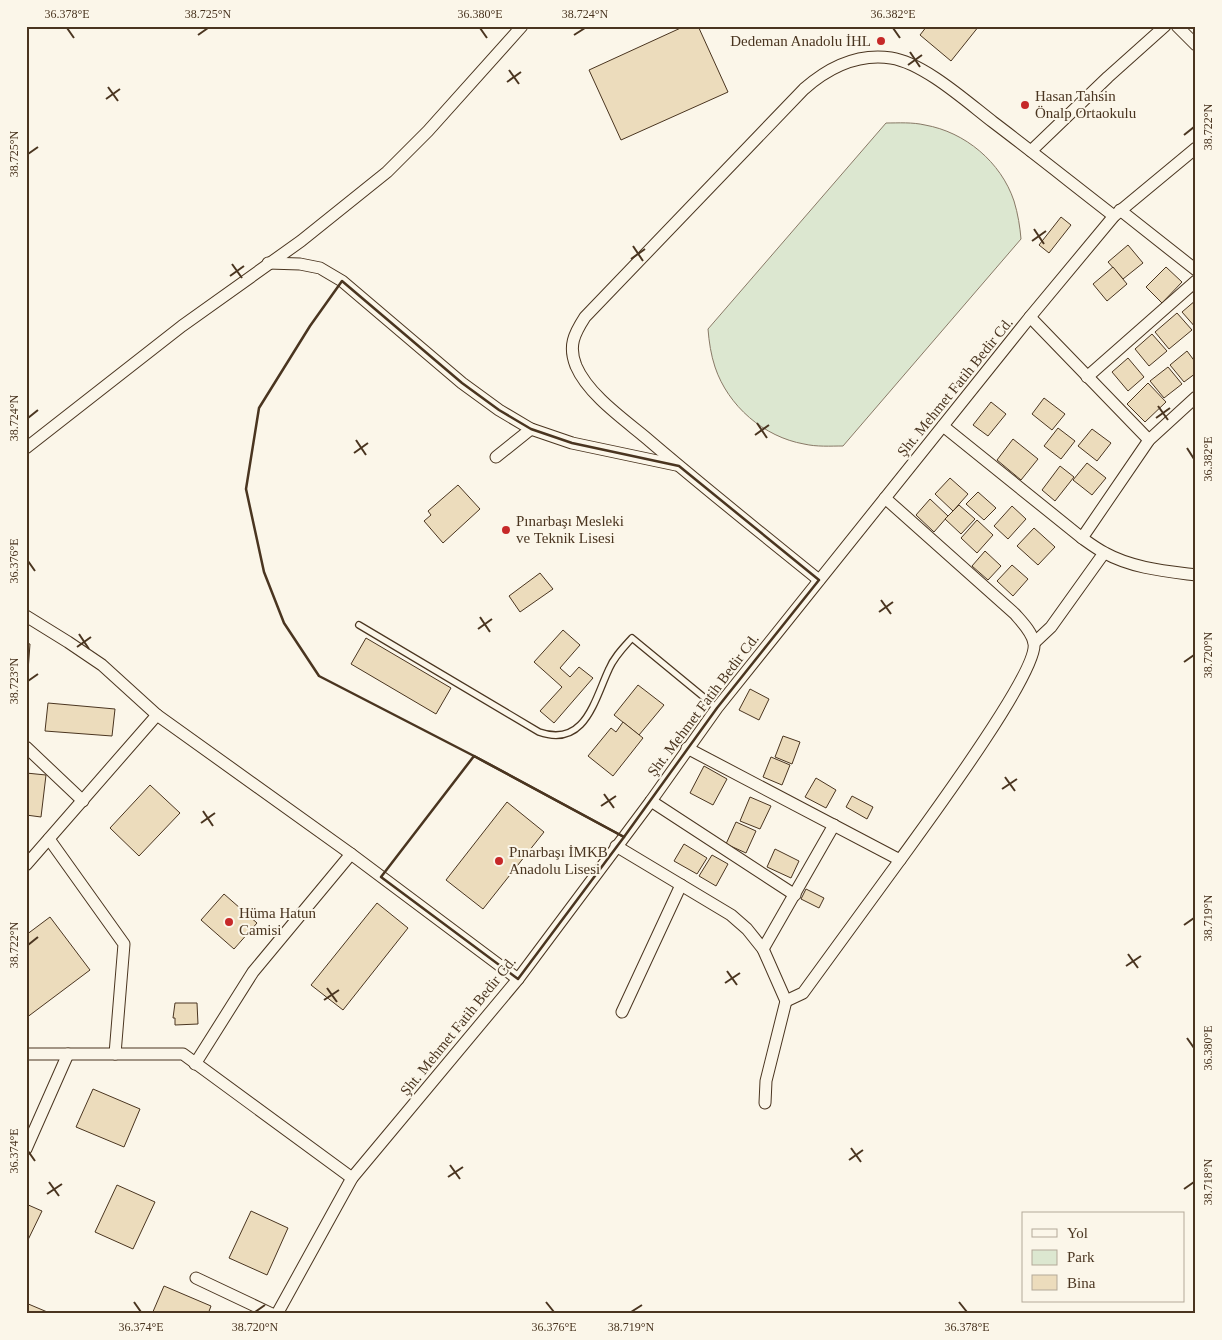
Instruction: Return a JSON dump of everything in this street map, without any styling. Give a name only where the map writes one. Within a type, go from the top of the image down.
[{"type":"street","points":[[26,448],[182,326],[301,241],[387,172],[428,131],[522,26]]},
{"type":"street","points":[[1031,151],[1108,77],[1165,26]]},
{"type":"street","points":[[1177,26],[1196,45]]},
{"type":"street","points":[[819,580],[679,466],[603,401],[586,383],[576,367],[572,353],[573,335],[585,316],[804,88],[821,74],[856,59],[877,57],[893,58],[936,78],[1031,151],[1196,270]]},
{"type":"street","name":"Şht. Mehmet Fatih Bedir Cd.","points":[[277,1314],[352,1178],[518,979],[651,801],[717,708],[1030,317],[1117,213],[1196,148]]},
{"type":"street","points":[[268,263],[300,264],[320,268],[342,281],[462,383],[499,410],[531,429],[572,443],[679,466]]},
{"type":"street","points":[[1087,377],[1196,281]]},
{"type":"street","points":[[1030,317],[1149,440]]},
{"type":"street","points":[[1082,538],[1149,440],[1196,397]]},
{"type":"street","points":[[943,426],[1082,538],[1104,553],[1143,567],[1196,575]]},
{"type":"street","points":[[496,457],[531,429]]},
{"type":"street","points":[[786,1001],[803,993],[900,860],[1009,703],[1032,657],[1034,643],[1029,631],[1015,614],[885,498]]},
{"type":"street","points":[[1034,643],[1051,627],[1104,553]]},
{"type":"street","points":[[26,616],[102,665],[157,715],[350,854],[518,979]]},
{"type":"street","points":[[26,865],[157,715]]},
{"type":"street","points":[[26,747],[83,801]]},
{"type":"street","points":[[687,748],[900,860]]},
{"type":"street","points":[[651,801],[795,895]]},
{"type":"street","points":[[762,949],[834,825]]},
{"type":"street","points":[[49,839],[124,944],[115,1054]]},
{"type":"street","points":[[616,846],[731,916],[747,928],[762,949],[786,1001],[766,1080],[765,1102]]},
{"type":"street","points":[[196,1064],[252,972],[350,854]]},
{"type":"street","points":[[622,1012],[681,885]]},
{"type":"street","points":[[26,1054],[182,1054],[352,1178]]},
{"type":"street","points":[[26,1149],[68,1054]]},
{"type":"street","points":[[196,1278],[272,1314]]},
{"type":"lane","points":[[359,625],[539,732],[550,736],[565,735],[584,720],[594,706],[609,668],[617,655],[632,638],[717,708]]},
{"type":"green space","points":[[886,123],[915,123],[940,129],[954,134],[980,151],[991,162],[1008,187],[1017,211],[1021,239],[843,446],[814,446],[789,440],[762,427],[738,407],[721,381],[715,367],[708,329]]},
{"type":"building","points":[[685,26],[698,26],[728,92],[621,140],[589,70]]},
{"type":"building","points":[[927,26],[979,26],[951,61],[920,35]]},
{"type":"building","points":[[1061,217],[1071,225],[1049,253],[1039,245]]},
{"type":"building","points":[[1128,245],[1143,263],[1123,279],[1108,262]]},
{"type":"building","points":[[1113,267],[1127,284],[1107,301],[1093,284]]},
{"type":"building","points":[[1166,267],[1182,282],[1162,303],[1146,287]]},
{"type":"building","points":[[1196,300],[1196,328],[1182,312]]},
{"type":"building","points":[[1177,313],[1192,330],[1169,349],[1155,332]]},
{"type":"building","points":[[1152,334],[1167,351],[1149,366],[1135,349]]},
{"type":"building","points":[[1187,351],[1196,363],[1196,373],[1184,382],[1170,365]]},
{"type":"building","points":[[1128,358],[1144,377],[1128,391],[1112,372]]},
{"type":"building","points":[[1168,367],[1182,384],[1164,398],[1150,381]]},
{"type":"building","points":[[1148,383],[1166,402],[1145,422],[1127,404]]},
{"type":"building","points":[[1044,398],[1065,414],[1052,430],[1032,414]]},
{"type":"building","points":[[991,402],[1006,414],[988,436],[973,425]]},
{"type":"building","points":[[1058,428],[1075,441],[1061,459],[1044,446]]},
{"type":"building","points":[[1092,429],[1111,443],[1097,461],[1078,446]]},
{"type":"building","points":[[1013,439],[1038,459],[1021,480],[997,460]]},
{"type":"building","points":[[1087,463],[1106,478],[1092,495],[1073,480]]},
{"type":"building","points":[[1060,466],[1074,477],[1055,501],[1042,490]]},
{"type":"building","points":[[950,478],[968,494],[953,511],[935,494]]},
{"type":"building","points":[[458,485],[480,509],[443,543],[424,521],[431,515],[428,511]]},
{"type":"building","points":[[978,492],[996,508],[984,520],[966,504]]},
{"type":"building","points":[[930,499],[948,516],[934,532],[916,515]]},
{"type":"building","points":[[959,505],[975,519],[961,534],[945,519]]},
{"type":"building","points":[[1012,506],[1026,519],[1008,539],[994,526]]},
{"type":"building","points":[[977,520],[993,535],[977,553],[961,538]]},
{"type":"building","points":[[1034,528],[1055,547],[1038,565],[1017,546]]},
{"type":"building","points":[[985,551],[1001,566],[988,580],[972,566]]},
{"type":"building","points":[[1012,565],[1028,579],[1013,596],[997,581]]},
{"type":"building","points":[[540,573],[553,589],[520,612],[509,596]]},
{"type":"building","points":[[563,630],[580,645],[560,668],[570,677],[579,667],[593,678],[554,723],[540,711],[562,687],[534,662]]},
{"type":"building","points":[[366,638],[451,688],[436,714],[351,664]]},
{"type":"building","points":[[26,643],[30,644],[28,671],[26,671]]},
{"type":"building","points":[[638,685],[664,705],[639,735],[614,715]]},
{"type":"building","points":[[750,689],[769,699],[759,720],[739,710]]},
{"type":"building","points":[[48,703],[115,709],[112,736],[45,731]]},
{"type":"building","points":[[623,722],[643,738],[613,776],[588,756],[611,728],[616,732]]},
{"type":"building","points":[[783,736],[800,742],[792,764],[775,757]]},
{"type":"building","points":[[771,757],[790,765],[782,785],[763,777]]},
{"type":"building","points":[[704,766],[727,779],[713,805],[690,793]]},
{"type":"building","points":[[26,773],[46,775],[41,817],[26,815]]},
{"type":"building","points":[[816,778],[836,790],[826,808],[805,797]]},
{"type":"building","points":[[150,785],[180,813],[139,856],[110,828]]},
{"type":"building","points":[[852,796],[873,807],[867,819],[846,807]]},
{"type":"building","points":[[750,797],[771,806],[760,829],[740,821]]},
{"type":"building","points":[[507,802],[544,832],[483,909],[446,880]]},
{"type":"building","points":[[736,822],[756,831],[746,853],[726,844]]},
{"type":"building","points":[[684,844],[707,858],[697,874],[674,861]]},
{"type":"building","points":[[775,849],[799,861],[791,878],[767,867]]},
{"type":"building","points":[[712,855],[728,864],[716,886],[699,876]]},
{"type":"building","points":[[806,889],[824,898],[819,908],[801,899]]},
{"type":"building","name":"Hüma Hatun Camisi","points":[[224,894],[257,923],[234,949],[201,920]]},
{"type":"building","points":[[377,903],[408,928],[343,1010],[311,985]]},
{"type":"building","points":[[50,917],[90,970],[26,1018],[26,935]]},
{"type":"building","points":[[175,1003],[197,1003],[198,1024],[175,1025],[175,1018],[173,1018]]},
{"type":"building","points":[[93,1089],[140,1109],[124,1147],[76,1127]]},
{"type":"building","points":[[117,1185],[155,1202],[133,1249],[95,1232]]},
{"type":"building","points":[[26,1204],[42,1211],[26,1244]]},
{"type":"building","points":[[251,1211],[288,1228],[267,1275],[229,1258]]},
{"type":"building","points":[[164,1286],[211,1306],[208,1314],[152,1314]]},
{"type":"building","points":[[26,1303],[52,1314],[26,1314]]},
{"type":"wall","points":[[342,281],[462,383],[499,410],[531,429],[572,443],[679,466],[819,580],[717,708],[624,837],[474,756],[319,676],[284,623],[264,572],[246,489],[259,408],[310,326],[342,281]]},
{"type":"wall","points":[[474,756],[624,837],[518,979],[381,877],[474,756]]},
{"type":"place","name":"Dedeman Anadolu İHL","points":[[881,41]]},
{"type":"place","name":"Hasan Tahsin Önalp Ortaokulu","points":[[1025,105]]},
{"type":"place","name":"Pınarbaşı Mesleki ve Teknik Lisesi","points":[[506,530]]},
{"type":"place","name":"Pınarbaşı İMKB Anadolu Lisesi","points":[[499,861]]},
{"type":"place","name":"Hüma Hatun Camisi","points":[[229,922]]}]
